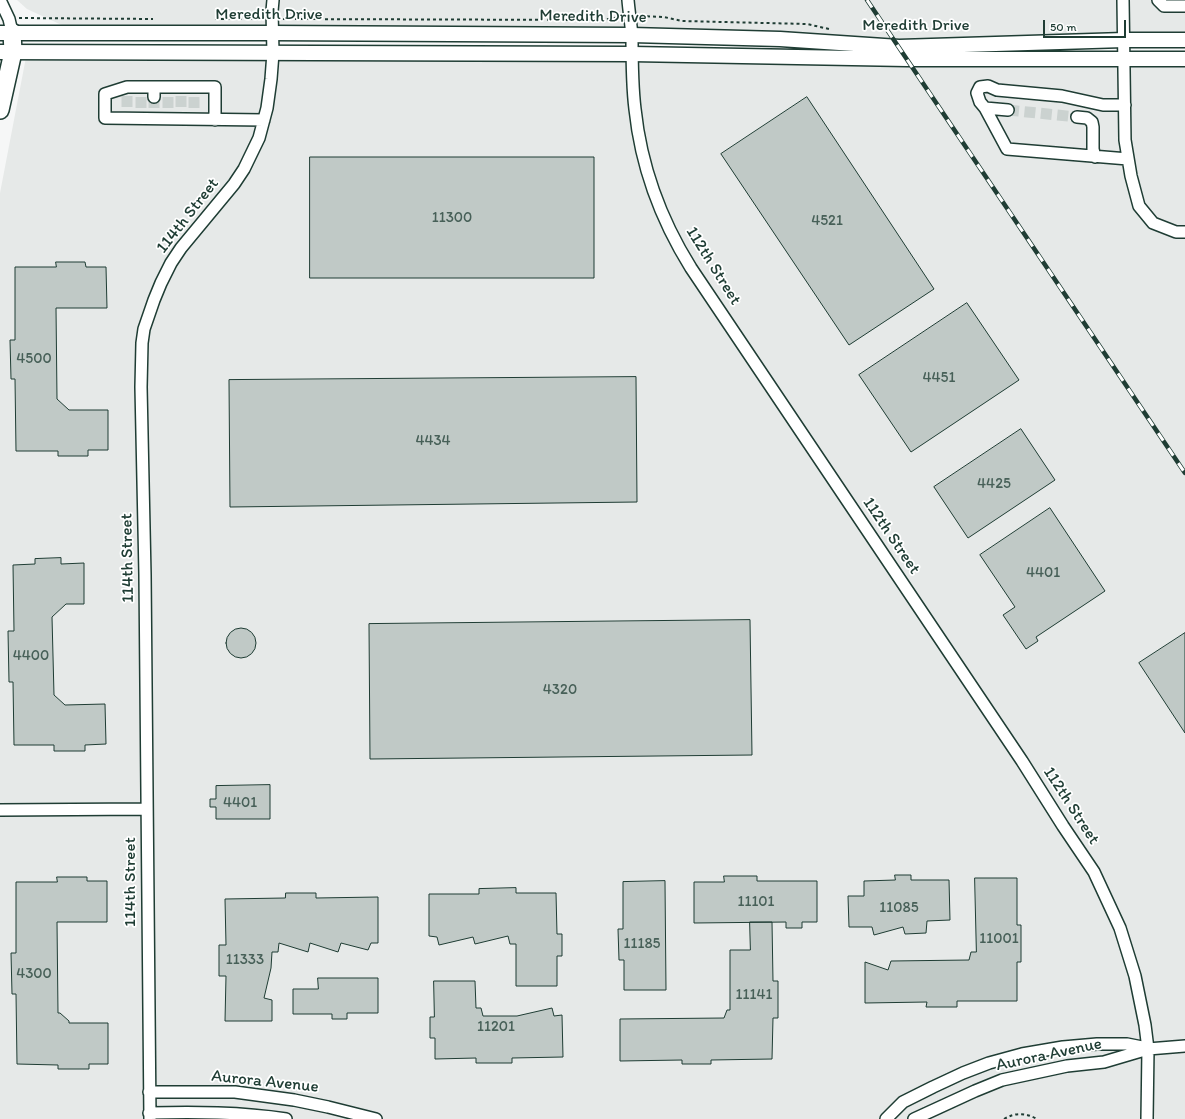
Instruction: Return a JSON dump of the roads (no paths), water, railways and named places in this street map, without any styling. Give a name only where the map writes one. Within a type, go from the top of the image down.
[{"type":"highway","points":[[0,110],[6,52],[6,32]]},
{"type":"main road","name":"Meredith Drive","points":[[6,32],[632,35],[780,39],[899,47],[1124,40],[1185,40]]},
{"type":"main road","name":"Meredith Drive","points":[[6,52],[632,54],[907,59],[1185,58]]},
{"type":"street","points":[[0,0],[9,19],[6,32]]},
{"type":"street","name":"114th Street","points":[[150,1116],[145,575],[141,387],[142,343],[144,329],[161,283],[171,263],[181,248],[234,184],[244,169],[259,138],[267,108],[273,53],[273,0]]},
{"type":"street","name":"112th Street","points":[[628,0],[632,35],[635,109],[640,146],[650,182],[663,216],[680,250],[867,532],[1018,754],[1094,872],[1120,928],[1133,969],[1145,1024],[1148,1048],[1148,1119]]},
{"type":"street","points":[[1122,0],[1125,140],[1131,176],[1139,206],[1153,223],[1176,232],[1185,232]]},
{"type":"street","points":[[1158,0],[1164,6],[1185,6]]},
{"type":"street","points":[[215,120],[215,86],[194,92],[181,92],[168,103],[154,114],[127,114],[105,118],[105,94],[127,91],[154,92],[168,103],[181,114],[194,114],[215,120],[264,120]]},
{"type":"street","points":[[1124,105],[1104,105],[1062,96],[998,90],[988,86],[980,87],[977,93],[980,102],[985,108],[1007,149],[1128,159]]},
{"type":"street","points":[[985,108],[1008,110]]},
{"type":"street","points":[[1077,117],[1087,118],[1092,122],[1092,149],[1095,157]]},
{"type":"street","points":[[0,810],[147,809]]},
{"type":"street","name":"Aurora Avenue","points":[[886,1119],[903,1102],[933,1087],[963,1073],[1022,1054],[1063,1047],[1097,1044],[1127,1044],[1148,1048],[1185,1046]]},
{"type":"street","name":"Aurora Avenue","points":[[914,1119],[1002,1080],[1067,1066],[1104,1062],[1148,1048]]},
{"type":"street","name":"Aurora Avenue","points":[[149,1092],[235,1092],[328,1106],[376,1119]]},
{"type":"street","name":"Aurora Avenue","points":[[150,1116],[231,1113],[286,1119]]},
{"type":"tunnel","points":[[127,96],[127,109]]},
{"type":"tunnel","points":[[181,96],[181,108]]},
{"type":"tunnel","points":[[141,97],[141,108]]},
{"type":"tunnel","points":[[154,97],[154,108]]},
{"type":"tunnel","points":[[168,97],[168,108]]},
{"type":"tunnel","points":[[194,97],[194,108]]},
{"type":"tunnel","points":[[1008,110],[1077,117]]},
{"type":"railway","points":[[867,0],[1185,473]]}]
